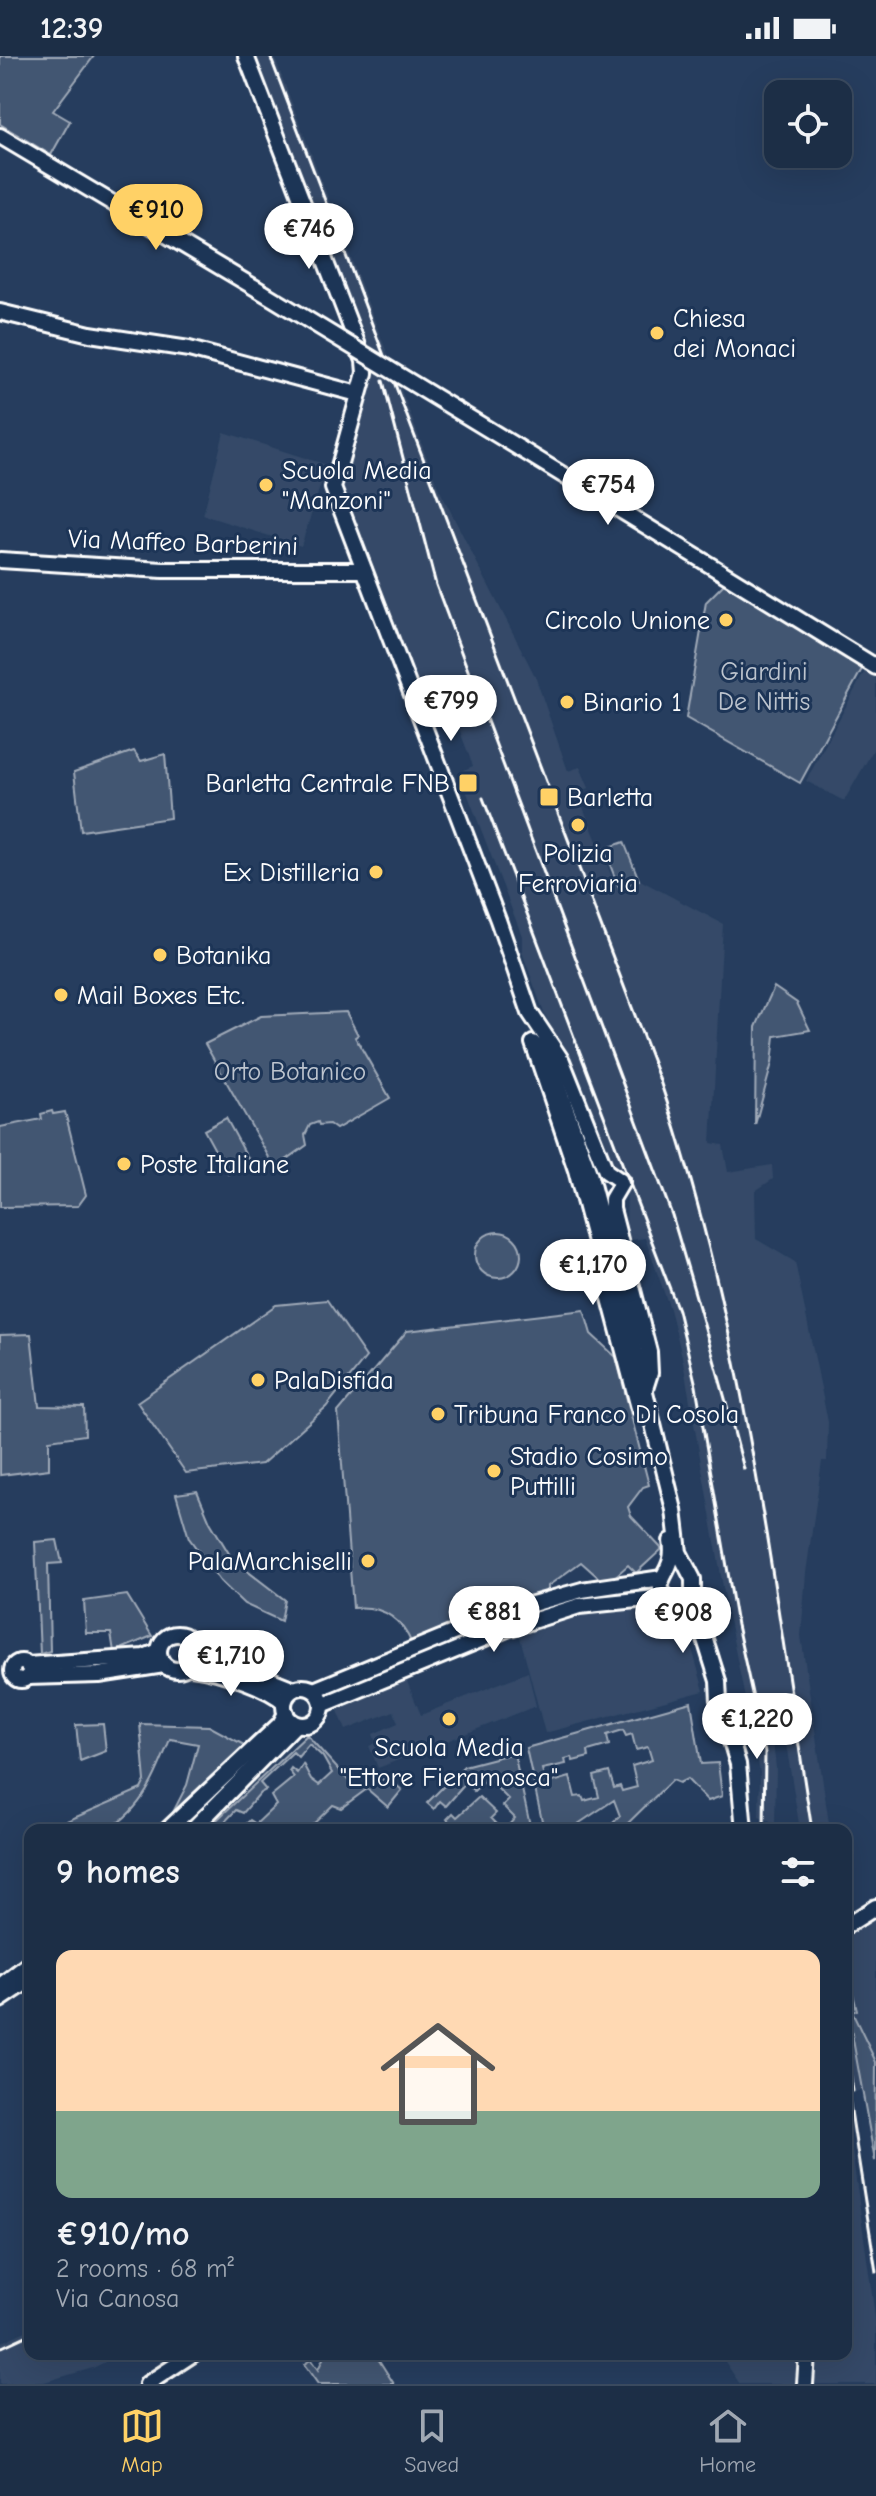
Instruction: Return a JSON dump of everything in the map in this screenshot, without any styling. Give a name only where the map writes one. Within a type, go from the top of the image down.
[{"type":"street","points":[[246,56],[352,328],[365,373],[333,488],[498,920],[589,1173],[674,1510],[679,1552],[693,1579],[693,1601],[721,1691],[719,1701]]},
{"type":"street","points":[[0,136],[264,293],[876,667]]},
{"type":"street","points":[[0,312],[90,334],[189,349],[358,394]]},
{"type":"street","name":"Via Maffeo Barberini","points":[[0,560],[163,570],[364,570]]},
{"type":"street","points":[[538,1035],[562,1061],[606,1171],[622,1182],[612,1199],[612,1209],[649,1352],[650,1373],[644,1392]]},
{"type":"street","points":[[538,1035],[661,1493],[673,1555],[660,1586],[670,1600],[687,1611],[697,1635],[738,1764],[743,1824]]},
{"type":"street","points":[[314,1690],[504,1612],[582,1590],[686,1570]]},
{"type":"street","points":[[17,1670],[99,1675],[164,1665],[173,1670],[201,1668],[277,1696],[289,1713],[314,1722],[322,1705],[446,1653],[579,1606],[686,1600],[694,1590]]},
{"type":"street","points":[[0,1680],[17,1670],[144,1657],[159,1651],[166,1638],[178,1634],[190,1638],[196,1650],[194,1660],[188,1667]]},
{"type":"street","points":[[196,1650],[294,1689],[304,1686],[314,1690],[322,1705]]},
{"type":"street","points":[[159,1651],[164,1665]]},
{"type":"street","points":[[173,1824],[280,1724],[289,1713],[294,1689]]},
{"type":"street","points":[[197,1824],[289,1713]]},
{"type":"street","points":[[852,1922],[876,1907]]},
{"type":"street","points":[[3,1991],[24,1969]]},
{"type":"street","points":[[3,1991],[24,1982]]},
{"type":"street","points":[[147,2384],[184,2360]]},
{"type":"street","points":[[805,2384],[807,2360]]},
{"type":"shaded area","points":[[251,56],[274,56],[438,487],[535,676],[568,771],[580,767],[589,788],[577,793],[617,889],[626,892],[635,889],[640,880],[723,924],[711,1143],[723,1145],[728,1172],[772,1165],[773,1179],[755,1191],[756,1239],[795,1262],[828,1422],[827,1461],[822,1461],[806,1573],[801,1636],[829,1824],[799,1824],[780,1707],[769,1709],[776,1768],[775,1824],[759,1817],[760,1772],[728,1615],[682,1356],[670,1309],[645,1238],[631,1240],[626,1231],[627,1189],[623,1173],[617,1173],[585,1092],[544,1013],[522,952],[522,936],[459,772],[473,766],[453,713],[415,687],[339,487],[372,381],[369,360]]},
{"type":"shaded area","name":"Scuola Media \"Manzoni\"","points":[[224,432],[327,465],[301,546],[203,515]]},
{"type":"shaded area","points":[[867,667],[876,672],[876,745],[844,801],[806,781]]},
{"type":"shaded area","points":[[661,1603],[666,1612],[678,1616],[685,1624],[704,1691],[545,1733],[518,1629],[567,1616]]},
{"type":"shaded area","name":"Scuola Media \"Ettore Fieramosca\"","points":[[528,1672],[536,1706],[378,1768],[369,1746],[376,1743],[373,1734],[398,1723],[394,1711],[346,1730],[336,1706],[406,1679],[421,1715]]},
{"type":"shaded area","points":[[876,1917],[876,2164],[863,2089],[852,2094],[852,1932]]},
{"type":"shaded area","points":[[852,2151],[876,2324],[876,2384],[740,2384],[724,2360],[852,2360]]},
{"type":"shaded area","points":[[24,2332],[24,2360],[109,2360],[93,2368],[44,2382],[0,2384],[0,2343]]},
{"type":"green space","points":[[0,56],[94,56],[53,111],[70,121],[51,155],[0,124]]},
{"type":"green space","name":"Giardini De Nittis","points":[[724,584],[863,667],[800,783],[686,718],[706,602]]},
{"type":"green space","points":[[134,751],[141,761],[165,754],[170,818],[81,831],[74,772]]},
{"type":"green space","points":[[624,842],[639,880],[619,888],[604,849]]},
{"type":"green space","points":[[774,987],[797,1003],[810,1030],[775,1036],[772,1063],[755,1125],[756,1027]]},
{"type":"green space","name":"Orto Botanico","points":[[346,1012],[358,1035],[355,1037],[390,1098],[336,1129],[329,1124],[319,1125],[318,1122],[310,1125],[305,1135],[307,1145],[275,1168],[205,1044],[261,1016]]},
{"type":"green space","points":[[52,1111],[53,1114],[65,1112],[86,1195],[78,1206],[0,1207],[0,1127],[42,1119],[41,1114]]},
{"type":"green space","points":[[226,1118],[250,1162],[228,1174],[204,1130]]},
{"type":"green space","points":[[498,1232],[514,1239],[521,1255],[514,1271],[498,1278],[482,1271],[475,1255],[482,1239]]},
{"type":"green space","name":"PalaDisfida","points":[[327,1300],[366,1357],[326,1407],[262,1464],[186,1473],[137,1402],[276,1305]]},
{"type":"green space","name":"Stadio Cosimo Puttilli","points":[[584,1310],[591,1334],[616,1357],[649,1485],[643,1487],[628,1507],[631,1516],[662,1549],[636,1573],[628,1565],[610,1581],[599,1578],[581,1562],[548,1586],[548,1593],[412,1644],[402,1627],[389,1615],[373,1609],[353,1608],[338,1412],[407,1331]]},
{"type":"green space","points":[[31,1334],[39,1406],[84,1407],[85,1435],[49,1440],[49,1469],[0,1475],[0,1335]]},
{"type":"green space","points":[[197,1491],[210,1522],[233,1560],[285,1600],[281,1621],[244,1604],[220,1581],[189,1538],[176,1494]]},
{"type":"green space","points":[[57,1540],[62,1563],[48,1564],[50,1651],[40,1654],[35,1542]]},
{"type":"green space","points":[[127,1595],[152,1636],[114,1652],[111,1633],[86,1633],[84,1601]]},
{"type":"green space","points":[[691,1702],[701,1764],[718,1763],[722,1796],[708,1801],[687,1779],[679,1783],[672,1780],[627,1824],[612,1824],[620,1816],[614,1800],[578,1824],[543,1824],[526,1748]],"holes":[[[623,1730],[626,1736],[632,1734],[636,1750],[648,1747],[652,1760],[632,1766],[637,1787],[622,1791],[620,1786],[614,1788],[609,1772],[594,1776],[599,1797],[584,1801],[582,1796],[575,1797],[570,1777],[546,1784],[542,1769],[566,1764],[565,1759],[572,1757],[573,1761],[589,1757],[588,1751],[609,1745],[607,1735]]]},
{"type":"green space","points":[[103,1724],[106,1751],[80,1761],[76,1725]]},
{"type":"green space","points":[[140,1724],[209,1726],[246,1746],[168,1822],[187,1785],[198,1744],[170,1739],[140,1801],[116,1824],[60,1824],[141,1789],[145,1781]]},
{"type":"green space","points":[[307,1735],[354,1787],[388,1778],[402,1790],[388,1807],[367,1789],[341,1808],[333,1805],[313,1824],[256,1824],[276,1805],[271,1796],[294,1777],[289,1771],[291,1768],[297,1773],[303,1764],[311,1779],[319,1785],[332,1773],[323,1757],[309,1744],[298,1757],[293,1752],[260,1783],[266,1790],[243,1813],[236,1810],[223,1824],[212,1824]]},
{"type":"green space","points":[[514,1753],[530,1824],[510,1824],[515,1818],[503,1806],[509,1800],[487,1778],[474,1791],[466,1783],[446,1806],[440,1801],[434,1809],[427,1803],[464,1766]]},
{"type":"green space","points":[[479,1797],[496,1813],[491,1818],[497,1824],[451,1824],[447,1819],[453,1813],[457,1817]]},
{"type":"green space","points":[[852,1990],[857,2010],[852,2012]]},
{"type":"green space","points":[[852,2012],[876,2062],[875,2161],[852,2034]]},
{"type":"green space","points":[[311,2360],[318,2370],[322,2360],[379,2360],[394,2384],[318,2384],[304,2364]]},
{"type":"railway","points":[[270,56],[660,1081],[689,1172],[734,1358],[752,1452],[811,1824]]},
{"type":"railway","points":[[383,381],[436,585],[672,1215],[744,1469]]},
{"type":"railway","points":[[483,798],[678,1310],[696,1386],[737,1625],[765,1753],[764,1824]]},
{"type":"railway","points":[[852,2085],[853,2091]]},
{"type":"railway","points":[[852,2118],[876,2272]]},
{"type":"railway","points":[[0,2348],[24,2337]]},
{"type":"place","name":"Chiesa dei Monaci","points":[[657,333]]},
{"type":"place","name":"Scuola Media \"Manzoni\"","points":[[266,485]]},
{"type":"place","name":"Circolo Unione","points":[[726,620]]},
{"type":"place","name":"Binario 1","points":[[567,702]]},
{"type":"place","name":"Barletta Centrale FNB","points":[[468,783]]},
{"type":"place","name":"Barletta","points":[[549,797]]},
{"type":"place","name":"Polizia Ferroviaria","points":[[578,825]]},
{"type":"place","name":"Ex Distilleria","points":[[376,872]]},
{"type":"place","name":"Botanika","points":[[160,955]]},
{"type":"place","name":"Mail Boxes Etc.","points":[[61,995]]},
{"type":"place","name":"Poste Italiane","points":[[124,1164]]},
{"type":"place","name":"PalaDisfida","points":[[258,1380]]},
{"type":"place","name":"Tribuna Franco Di Cosola","points":[[438,1414]]},
{"type":"place","name":"Stadio Cosimo Puttilli","points":[[494,1471]]},
{"type":"place","name":"PalaMarchiselli","points":[[368,1561]]},
{"type":"place","name":"Scuola Media \"Ettore Fieramosca\"","points":[[449,1719]]}]
